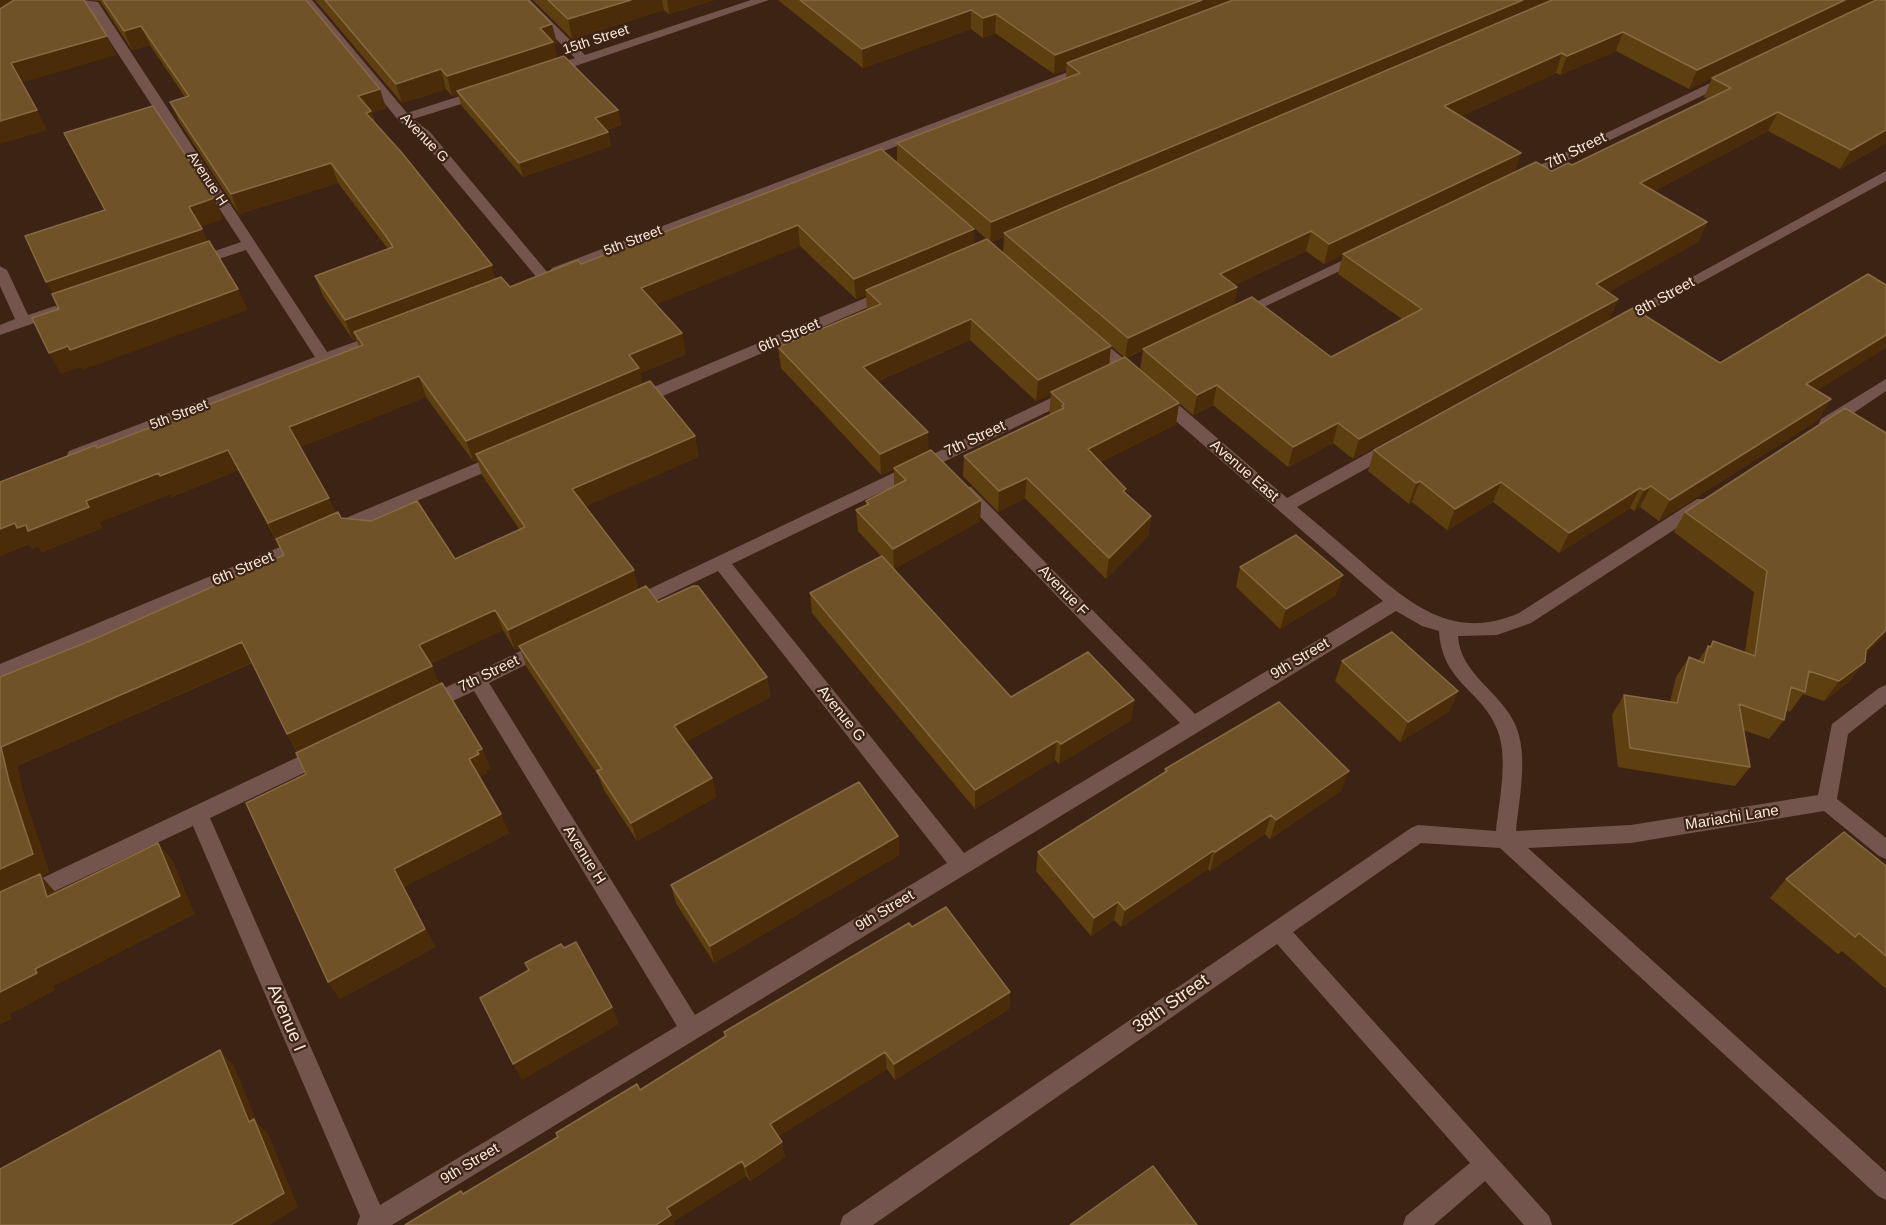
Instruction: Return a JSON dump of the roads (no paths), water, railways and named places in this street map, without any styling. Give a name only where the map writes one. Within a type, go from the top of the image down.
[{"type":"lane","name":"Avenue H","points":[[88,0],[94,4],[324,359]]},
{"type":"lane","name":"Avenue G","points":[[306,0],[404,118],[425,135],[537,278]]},
{"type":"lane","points":[[523,0],[583,60]]},
{"type":"lane","name":"15th Street","points":[[538,74],[739,3],[764,0]]},
{"type":"lane","name":"5th Street","points":[[537,278],[1101,63]]},
{"type":"lane","name":"7th Street","points":[[1511,183],[1747,69]]},
{"type":"lane","points":[[404,118],[494,89]]},
{"type":"lane","points":[[871,150],[889,165]]},
{"type":"lane","name":"8th Street","points":[[1606,329],[1886,175]]},
{"type":"lane","points":[[181,268],[248,244]]},
{"type":"lane","points":[[1222,322],[1372,250]]},
{"type":"lane","points":[[0,270],[24,322]]},
{"type":"lane","name":"6th Street","points":[[626,405],[900,288]]},
{"type":"lane","points":[[0,330],[69,306]]},
{"type":"lane","name":"Avenue East","points":[[1074,324],[1396,602],[1428,621],[1448,627]]},
{"type":"lane","name":"5th Street","points":[[56,462],[400,330]]},
{"type":"lane","points":[[1104,379],[1147,358]]},
{"type":"lane","points":[[1816,430],[1886,384]]},
{"type":"lane","name":"7th Street","points":[[615,614],[933,459],[1083,389]]},
{"type":"lane","points":[[1286,506],[1410,437]]},
{"type":"lane","name":"6th Street","points":[[0,672],[516,452]]},
{"type":"lane","name":"Avenue F","points":[[933,459],[1192,723]]},
{"type":"lane","points":[[1716,495],[1525,618],[1507,627],[1489,630],[1448,627],[1451,656],[1459,670],[1498,714],[1510,740],[1505,840],[1886,1188]]},
{"type":"lane","name":"Avenue G","points":[[721,563],[961,865]]},
{"type":"lane","name":"9th Street","points":[[372,1223],[1192,723],[1396,602]]},
{"type":"lane","name":"7th Street","points":[[413,711],[562,639]]},
{"type":"lane","name":"Avenue H","points":[[477,680],[691,1029]]},
{"type":"lane","points":[[1886,693],[1839,730],[1827,802],[1886,850]]},
{"type":"lane","points":[[0,908],[338,747]]},
{"type":"lane","name":"Mariachi Lane","points":[[1505,840],[1631,834],[1827,802]]},
{"type":"lane","name":"Avenue I","points":[[198,814],[372,1223]]},
{"type":"lane","name":"38th Street","points":[[852,1225],[1418,834],[1505,840]]},
{"type":"lane","points":[[1278,930],[1485,1166],[1540,1225]]},
{"type":"lane","points":[[1415,1225],[1485,1166]]}]
